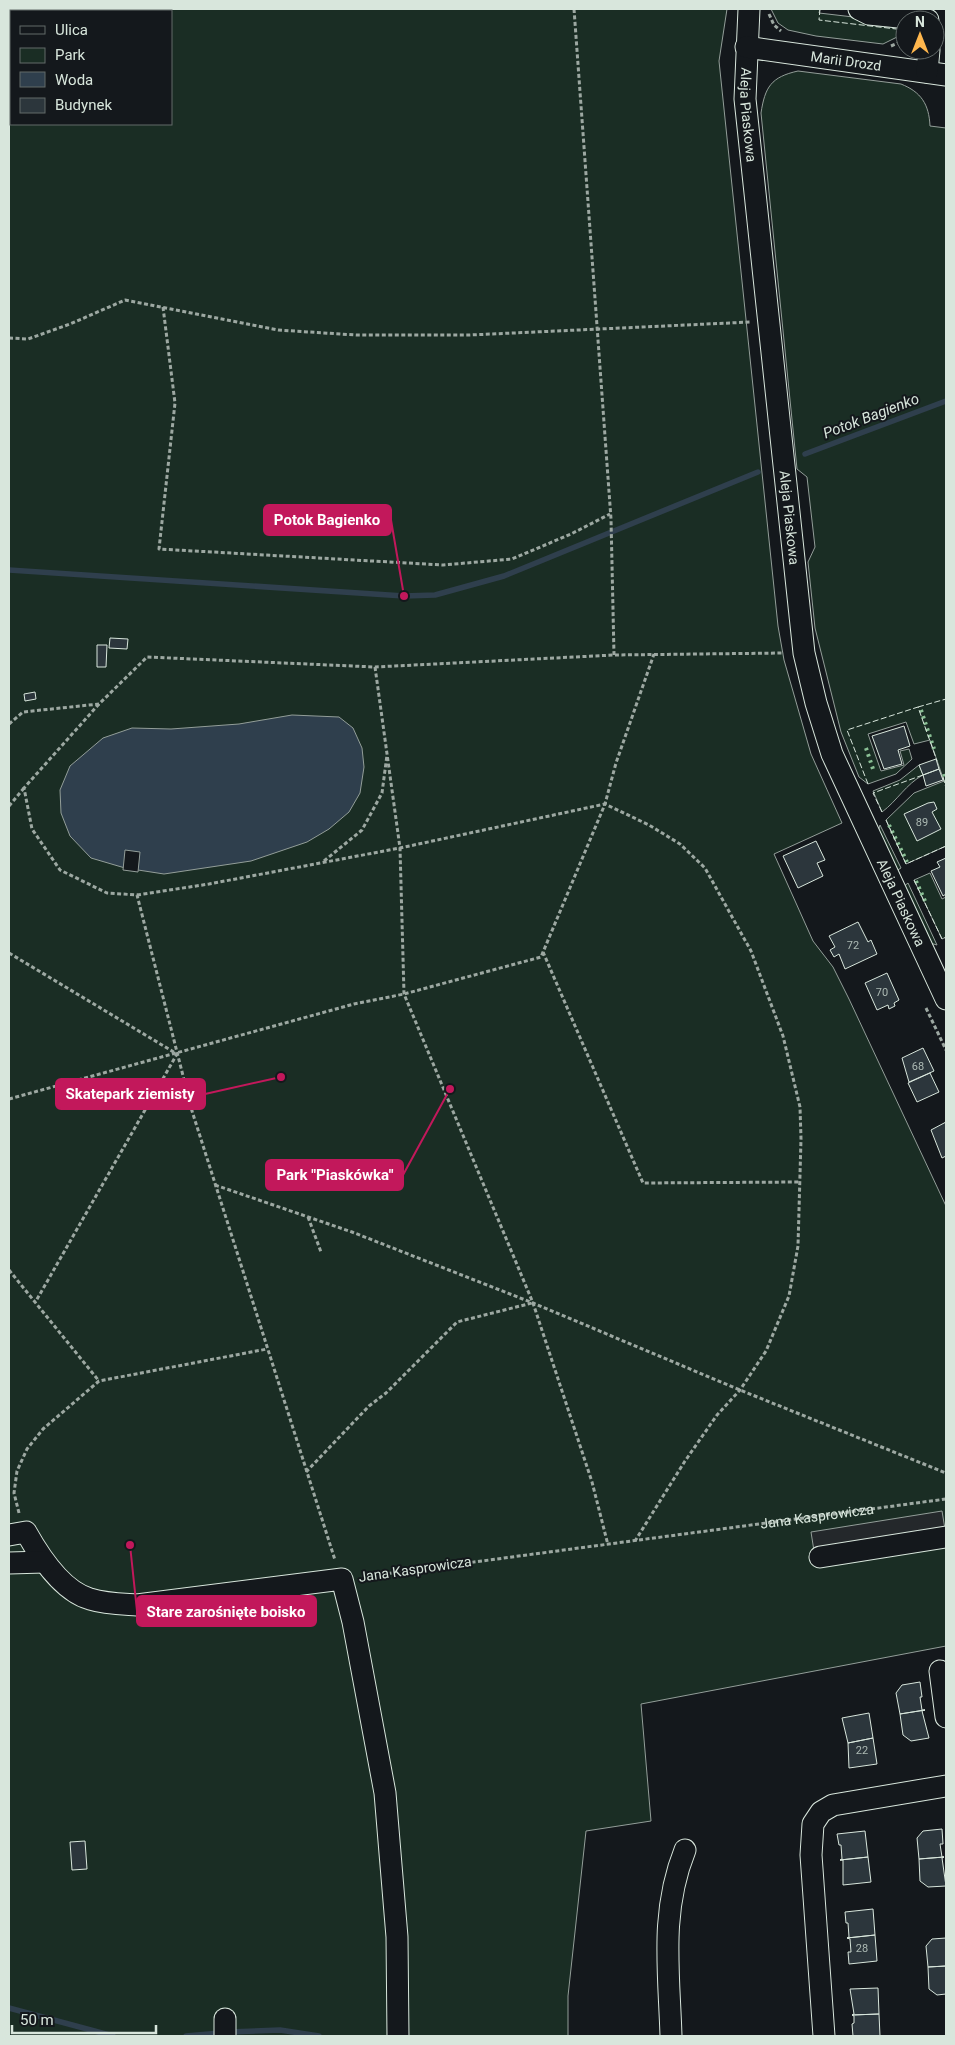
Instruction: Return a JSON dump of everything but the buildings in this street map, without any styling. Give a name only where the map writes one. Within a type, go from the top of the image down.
[{"type":"street","name":"Aleja Piaskowa","points":[[748,9],[745,99],[804,653],[816,704],[832,754],[946,999]]},
{"type":"street","points":[[859,9],[869,14],[895,17]]},
{"type":"street","name":"Marii Drozd","points":[[746,47],[937,74]]},
{"type":"street","points":[[932,60],[937,74]]},
{"type":"street","points":[[18,1534],[67,1585],[88,1599],[129,1604],[342,1580]]},
{"type":"street","points":[[820,1557],[946,1537]]},
{"type":"street","points":[[9,1562],[48,1566]]},
{"type":"street","name":"Jana Kasprowicza","points":[[342,1580],[353,1622],[385,1793],[397,1937],[398,2036]]},
{"type":"street","points":[[940,1671],[946,1717]]},
{"type":"street","points":[[824,2036],[811,1855],[813,1824],[821,1812],[833,1805],[946,1786]]},
{"type":"street","points":[[671,2036],[667,1929],[670,1901],[685,1850]]},
{"type":"path","points":[[574,9],[611,519],[614,655]]},
{"type":"path","points":[[9,338],[28,339],[70,324],[125,300],[278,330],[356,335],[470,335],[754,322]]},
{"type":"path","points":[[163,307],[175,403],[159,549],[443,565],[512,559],[571,534],[610,514]]},
{"type":"path","points":[[9,806],[100,704],[146,657],[375,667],[614,655],[804,653]]},
{"type":"path","points":[[9,1099],[354,1004],[404,994],[541,958],[605,804],[616,763],[654,654]]},
{"type":"path","points":[[375,667],[388,750],[400,848],[404,994],[533,1303],[592,1482],[608,1545]]},
{"type":"path","points":[[9,724],[23,712],[100,704]]},
{"type":"path","points":[[323,861],[362,830],[382,793],[388,750]]},
{"type":"path","points":[[24,788],[32,829],[60,870],[107,893],[137,895],[209,884],[400,848],[605,804],[649,824],[680,844],[705,868],[751,951],[783,1036],[800,1107],[798,1246],[789,1296],[766,1351],[740,1390],[717,1416],[685,1461],[635,1542]]},
{"type":"path","points":[[137,895],[177,1054],[215,1185],[324,1532],[342,1580]]},
{"type":"path","points":[[544,952],[643,1183],[800,1182]]},
{"type":"path","points":[[9,953],[177,1054]]},
{"type":"path","points":[[36,1301],[177,1054]]},
{"type":"path","points":[[215,1185],[352,1232],[533,1303],[740,1390],[946,1473]]},
{"type":"path","points":[[308,1217],[322,1252]]},
{"type":"path","points":[[9,1270],[100,1381]]},
{"type":"path","points":[[306,1472],[369,1406],[386,1393],[457,1322],[533,1303]]},
{"type":"path","points":[[18,1534],[14,1493],[17,1471],[27,1449],[43,1429],[100,1381],[267,1349]]},
{"type":"path","name":"Jana Kasprowicza","points":[[342,1580],[946,1499]]},
{"type":"green space","points":[[9,9],[727,9],[719,61],[778,626],[784,660],[811,754],[842,823],[774,854],[813,941],[833,967],[849,999],[946,1206],[946,1646],[641,1704],[651,1821],[586,1831],[568,1996],[568,2036],[9,2036]]},
{"type":"green space","points":[[771,9],[820,9],[819,13],[895,22],[895,38],[883,44],[816,36],[788,30],[778,23]]},
{"type":"green space","points":[[798,71],[901,84],[914,91],[923,100],[928,111],[930,126],[946,128],[946,846],[906,864],[886,820],[914,793],[944,781],[930,740],[914,744],[906,722],[868,734],[881,771],[904,765],[900,751],[909,749],[912,759],[896,774],[868,784],[859,777],[841,732],[815,628],[808,562],[815,547],[807,477],[797,469],[761,113],[767,90],[771,84],[781,76]]},
{"type":"green space","points":[[919,765],[923,775],[882,812],[873,791],[900,780]]},
{"type":"green space","points":[[880,825],[901,868],[896,871],[878,832]]},
{"type":"green space","points":[[930,873],[942,899],[946,897],[946,937],[942,939],[914,880]]},
{"type":"green space","points":[[908,883],[937,945],[930,943],[903,887]]},
{"type":"shaded area","points":[[942,1511],[945,1529],[814,1551],[811,1532]]},
{"type":"shaded area","points":[[301,1592],[303,1606],[175,1621],[174,1606]]},
{"type":"water","points":[[292,715],[339,717],[353,728],[362,748],[364,767],[360,793],[349,812],[329,829],[307,842],[251,861],[164,874],[125,868],[91,858],[70,836],[61,813],[60,790],[70,766],[103,738],[132,728],[171,729],[239,724]]},
{"type":"pier","points":[[125,850],[140,852],[138,872],[123,870]]},
{"type":"waterway","name":"Potok Bagienko","points":[[805,454],[946,401]]},
{"type":"waterway","name":"Potok Bagienko","points":[[9,570],[404,596],[435,595],[504,576],[758,472]]},
{"type":"waterway","points":[[9,2008],[113,2036]]},
{"type":"waterway","points":[[229,2032],[280,2030],[319,2036]]},
{"type":"waterway","points":[[186,2036],[220,2033]]},
{"type":"hedge","points":[[921,710],[934,749]]},
{"type":"hedge","points":[[866,748],[873,769]]},
{"type":"hedge","points":[[944,774],[946,781]]},
{"type":"hedge","points":[[889,825],[907,862]]},
{"type":"hedge","points":[[916,881],[925,901]]},
{"type":"fence","points":[[820,9],[819,20],[895,29]]},
{"type":"fence","points":[[918,707],[946,699]]},
{"type":"fence","points":[[868,784],[847,730],[918,707],[937,761]]},
{"type":"fence","points":[[882,812],[873,793],[923,775]]},
{"type":"fence","points":[[943,777],[946,788]]},
{"type":"fence","points":[[886,820],[906,864],[946,846]]},
{"type":"fence","points":[[914,880],[942,939],[946,937]]},
{"type":"place","name":"Potok Bagienko","points":[[404,596]]},
{"type":"place","name":"Skatepark ziemisty","points":[[281,1077]]},
{"type":"place","name":"Park \"Piaskówka\"","points":[[450,1089]]},
{"type":"place","name":"Stare zarośnięte boisko","points":[[130,1545]]}]
